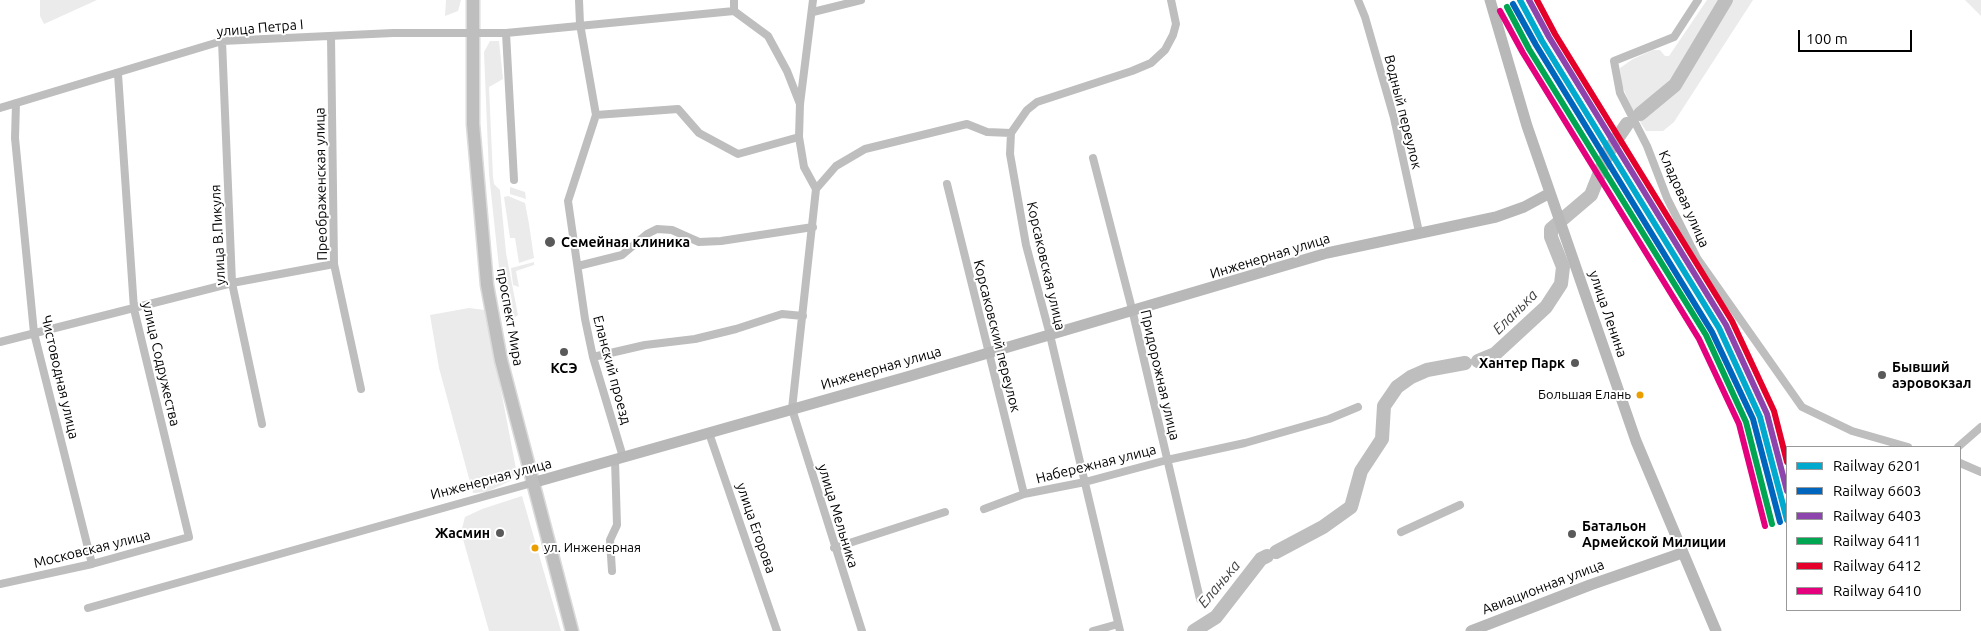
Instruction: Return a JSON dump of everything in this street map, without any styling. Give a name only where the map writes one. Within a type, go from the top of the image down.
[{"type":"main road","name":"проспект Мира","points":[[473,0],[473,124],[487,285],[501,360],[572,631]]},
{"type":"street","name":"Еланский проезд","points":[[579,0],[580,24],[596,115],[568,201],[593,356],[619,459]]},
{"type":"street","points":[[734,0],[734,11],[768,36],[788,71],[800,104]]},
{"type":"street","points":[[792,409],[816,189],[804,167],[799,137],[800,104],[813,0]]},
{"type":"street","points":[[813,12],[861,0]]},
{"type":"street","points":[[816,189],[836,166],[865,149],[967,124],[987,132],[1011,133],[1023,116],[1037,102],[1151,63],[1165,50],[1173,35],[1175,14],[1171,0]]},
{"type":"street","name":"Водный переулок","points":[[1358,0],[1394,118],[1419,232]]},
{"type":"street","name":"улица Ленина","points":[[1490,0],[1527,126],[1636,441],[1716,631]]},
{"type":"street","name":"Кладовая улица","points":[[1698,0],[1674,37],[1614,61],[1620,94],[1646,146],[1667,198],[1697,258],[1802,407],[1852,431],[1904,446]]},
{"type":"street","name":"улица Петра I","points":[[0,108],[222,42],[393,33],[506,33],[580,24],[734,11]]},
{"type":"street","points":[[506,33],[514,180]]},
{"type":"street","name":"Преображенская улица","points":[[331,36],[334,264],[361,388]]},
{"type":"street","name":"улица В.Пикуля","points":[[222,42],[232,283],[262,424]]},
{"type":"street","name":"улица Содружества","points":[[118,74],[134,309],[190,537]]},
{"type":"street","name":"Чистоводная улица","points":[[16,103],[15,138],[34,333],[92,564]]},
{"type":"street","points":[[596,115],[678,109],[699,133],[738,154],[799,137]]},
{"type":"street","name":"Корсаковская улица","points":[[1011,133],[1010,154],[1026,245],[1050,335],[1119,628]]},
{"type":"street","name":"Придорожная улица","points":[[1093,158],[1132,310],[1200,599]]},
{"type":"street","name":"Корсаковский переулок","points":[[948,184],[987,352],[1024,494]]},
{"type":"street","name":"Инженерная улица","points":[[88,608],[910,376],[1132,310],[1214,288],[1327,253],[1496,217],[1524,207],[1550,193]]},
{"type":"street","points":[[578,266],[622,255],[647,234],[657,229],[672,230],[699,242],[721,242],[813,227]]},
{"type":"street","points":[[0,342],[232,283],[334,264]]},
{"type":"street","points":[[593,356],[645,345],[695,339],[736,330],[782,314],[803,316]]},
{"type":"street","name":"Набережная улица","points":[[984,509],[1024,494],[1085,482],[1167,460],[1246,443],[1330,419],[1358,407]]},
{"type":"street","name":"улица Мельника","points":[[792,409],[834,548],[862,631]]},
{"type":"street","points":[[1959,446],[1981,428]]},
{"type":"street","name":"улица Егорова","points":[[709,433],[777,631]]},
{"type":"street","points":[[612,571],[610,540],[617,525],[619,459]]},
{"type":"street","points":[[1961,463],[1981,472]]},
{"type":"street","points":[[1401,532],[1460,505]]},
{"type":"street","points":[[834,548],[944,512]]},
{"type":"street","name":"Московская улица","points":[[0,584],[92,564],[190,537]]},
{"type":"street","name":"Авиационная улица","points":[[1471,631],[1491,627],[1682,553]]},
{"type":"street","points":[[1093,631],[1119,628]]},
{"type":"shaded area","points":[[40,0],[97,0],[44,24],[40,16]]},
{"type":"shaded area","points":[[446,0],[461,0],[458,11],[445,16]]},
{"type":"shaded area","points":[[1707,0],[1753,0],[1674,122],[1663,131],[1646,131],[1632,109],[1621,83],[1620,68],[1633,59],[1653,50],[1660,50],[1665,56],[1669,56]]},
{"type":"shaded area","points":[[1965,0],[1981,0],[1981,16]]},
{"type":"shaded area","points":[[490,41],[499,41],[503,79],[489,87],[493,177],[494,184],[500,190],[506,253],[518,315],[515,317],[512,315],[509,297],[502,296],[489,174],[484,52]]},
{"type":"shaded area","points":[[510,187],[525,192],[526,199],[510,194]]},
{"type":"shaded area","points":[[508,196],[525,203],[529,224],[534,258],[519,263],[515,238],[510,238],[504,197]]},
{"type":"shaded area","points":[[534,262],[534,265],[516,271],[519,287],[513,285],[511,268]]},
{"type":"shaded area","points":[[469,308],[485,310],[516,469],[512,480],[487,492],[473,493],[439,368],[430,315]]},
{"type":"shaded area","points":[[522,496],[561,631],[489,631],[461,532],[465,517],[482,509]]},
{"type":"waterway","name":"Еланька","points":[[1640,114],[1675,85],[1726,0]]},
{"type":"waterway","name":"Еланька","points":[[1478,361],[1495,354],[1546,307],[1561,284],[1563,267],[1551,237],[1551,229],[1591,195],[1608,152],[1627,124]]},
{"type":"waterway","name":"Еланька","points":[[1276,552],[1323,527],[1351,507],[1361,471],[1382,439],[1384,406],[1397,387],[1411,377],[1427,370],[1465,363]]},
{"type":"waterway","name":"Еланька","points":[[1194,631],[1216,617],[1261,559],[1267,556]]},
{"type":"rail line","name":"6201","points":[[1520,0],[1542,41],[1719,328],[1760,417],[1786,516]]},
{"type":"rail line","name":"6403","points":[[1529,0],[1549,37],[1726,325],[1767,414],[1786,487]]},
{"type":"rail line","name":"6412","points":[[1537,0],[1555,34],[1732,321],[1774,411],[1786,458]]},
{"type":"rail line","name":"6603","points":[[1513,4],[1536,45],[1712,332],[1753,419],[1780,522]]},
{"type":"rail line","name":"6411","points":[[1507,7],[1529,49],[1706,335],[1746,422],[1772,524]]},
{"type":"rail line","name":"6410","points":[[1500,11],[1523,53],[1699,339],[1739,424],[1765,526]]},
{"type":"place","name":"Семейная клиника","points":[[550,242]]},
{"type":"place","name":"КСЭ","points":[[564,352]]},
{"type":"place","name":"Хантер Парк","points":[[1575,363]]},
{"type":"place","name":"Бывший аэровокзал","points":[[1882,375]]},
{"type":"place","name":"Большая Елань","points":[[1640,395]]},
{"type":"place","name":"Жасмин","points":[[500,533]]},
{"type":"place","name":"Батальон Армейской Милиции","points":[[1572,534]]},
{"type":"place","name":"ул. Инженерная","points":[[535,548]]}]
